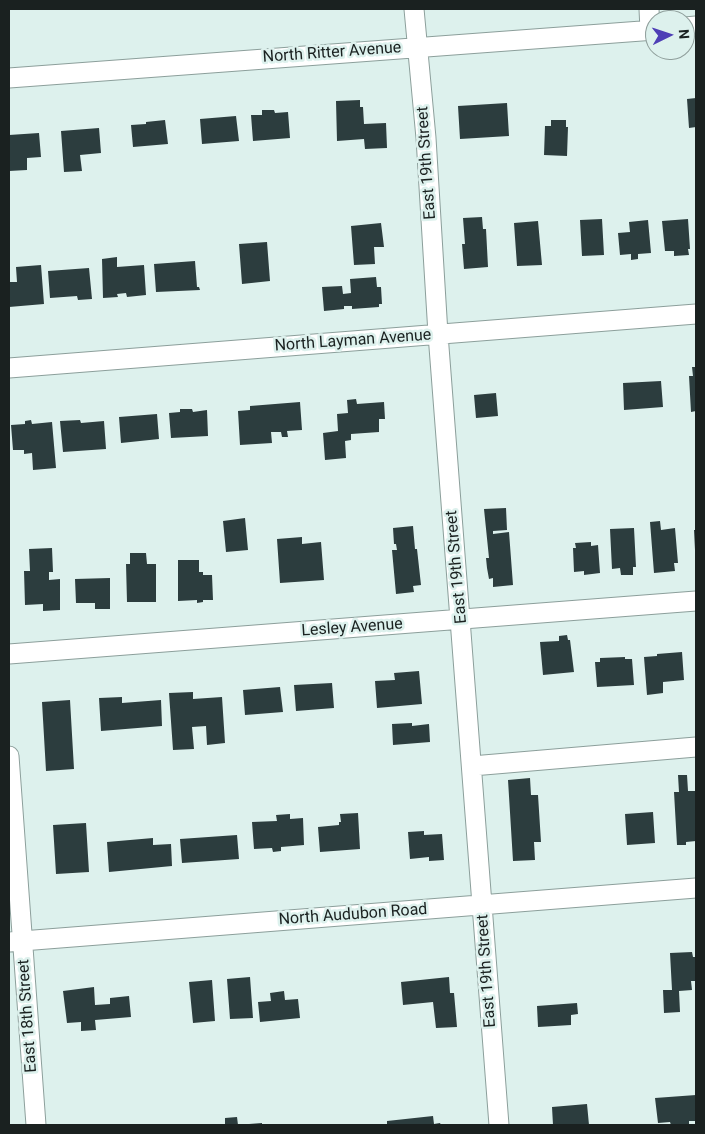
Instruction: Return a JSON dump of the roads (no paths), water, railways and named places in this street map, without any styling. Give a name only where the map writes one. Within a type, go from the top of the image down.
[{"type":"street","name":"East 19th Street","points":[[414,9],[426,138],[438,334],[499,1125]]},
{"type":"street","name":"North Ritter Avenue","points":[[9,78],[645,31]]},
{"type":"street","name":"North Layman Avenue","points":[[9,368],[696,314]]},
{"type":"street","name":"Lesley Avenue","points":[[9,654],[696,601]]},
{"type":"street","points":[[472,766],[696,748]]},
{"type":"street","name":"East 18th Street","points":[[9,756],[16,942],[36,1125]]},
{"type":"street","name":"North Audubon Road","points":[[16,942],[696,888]]}]
